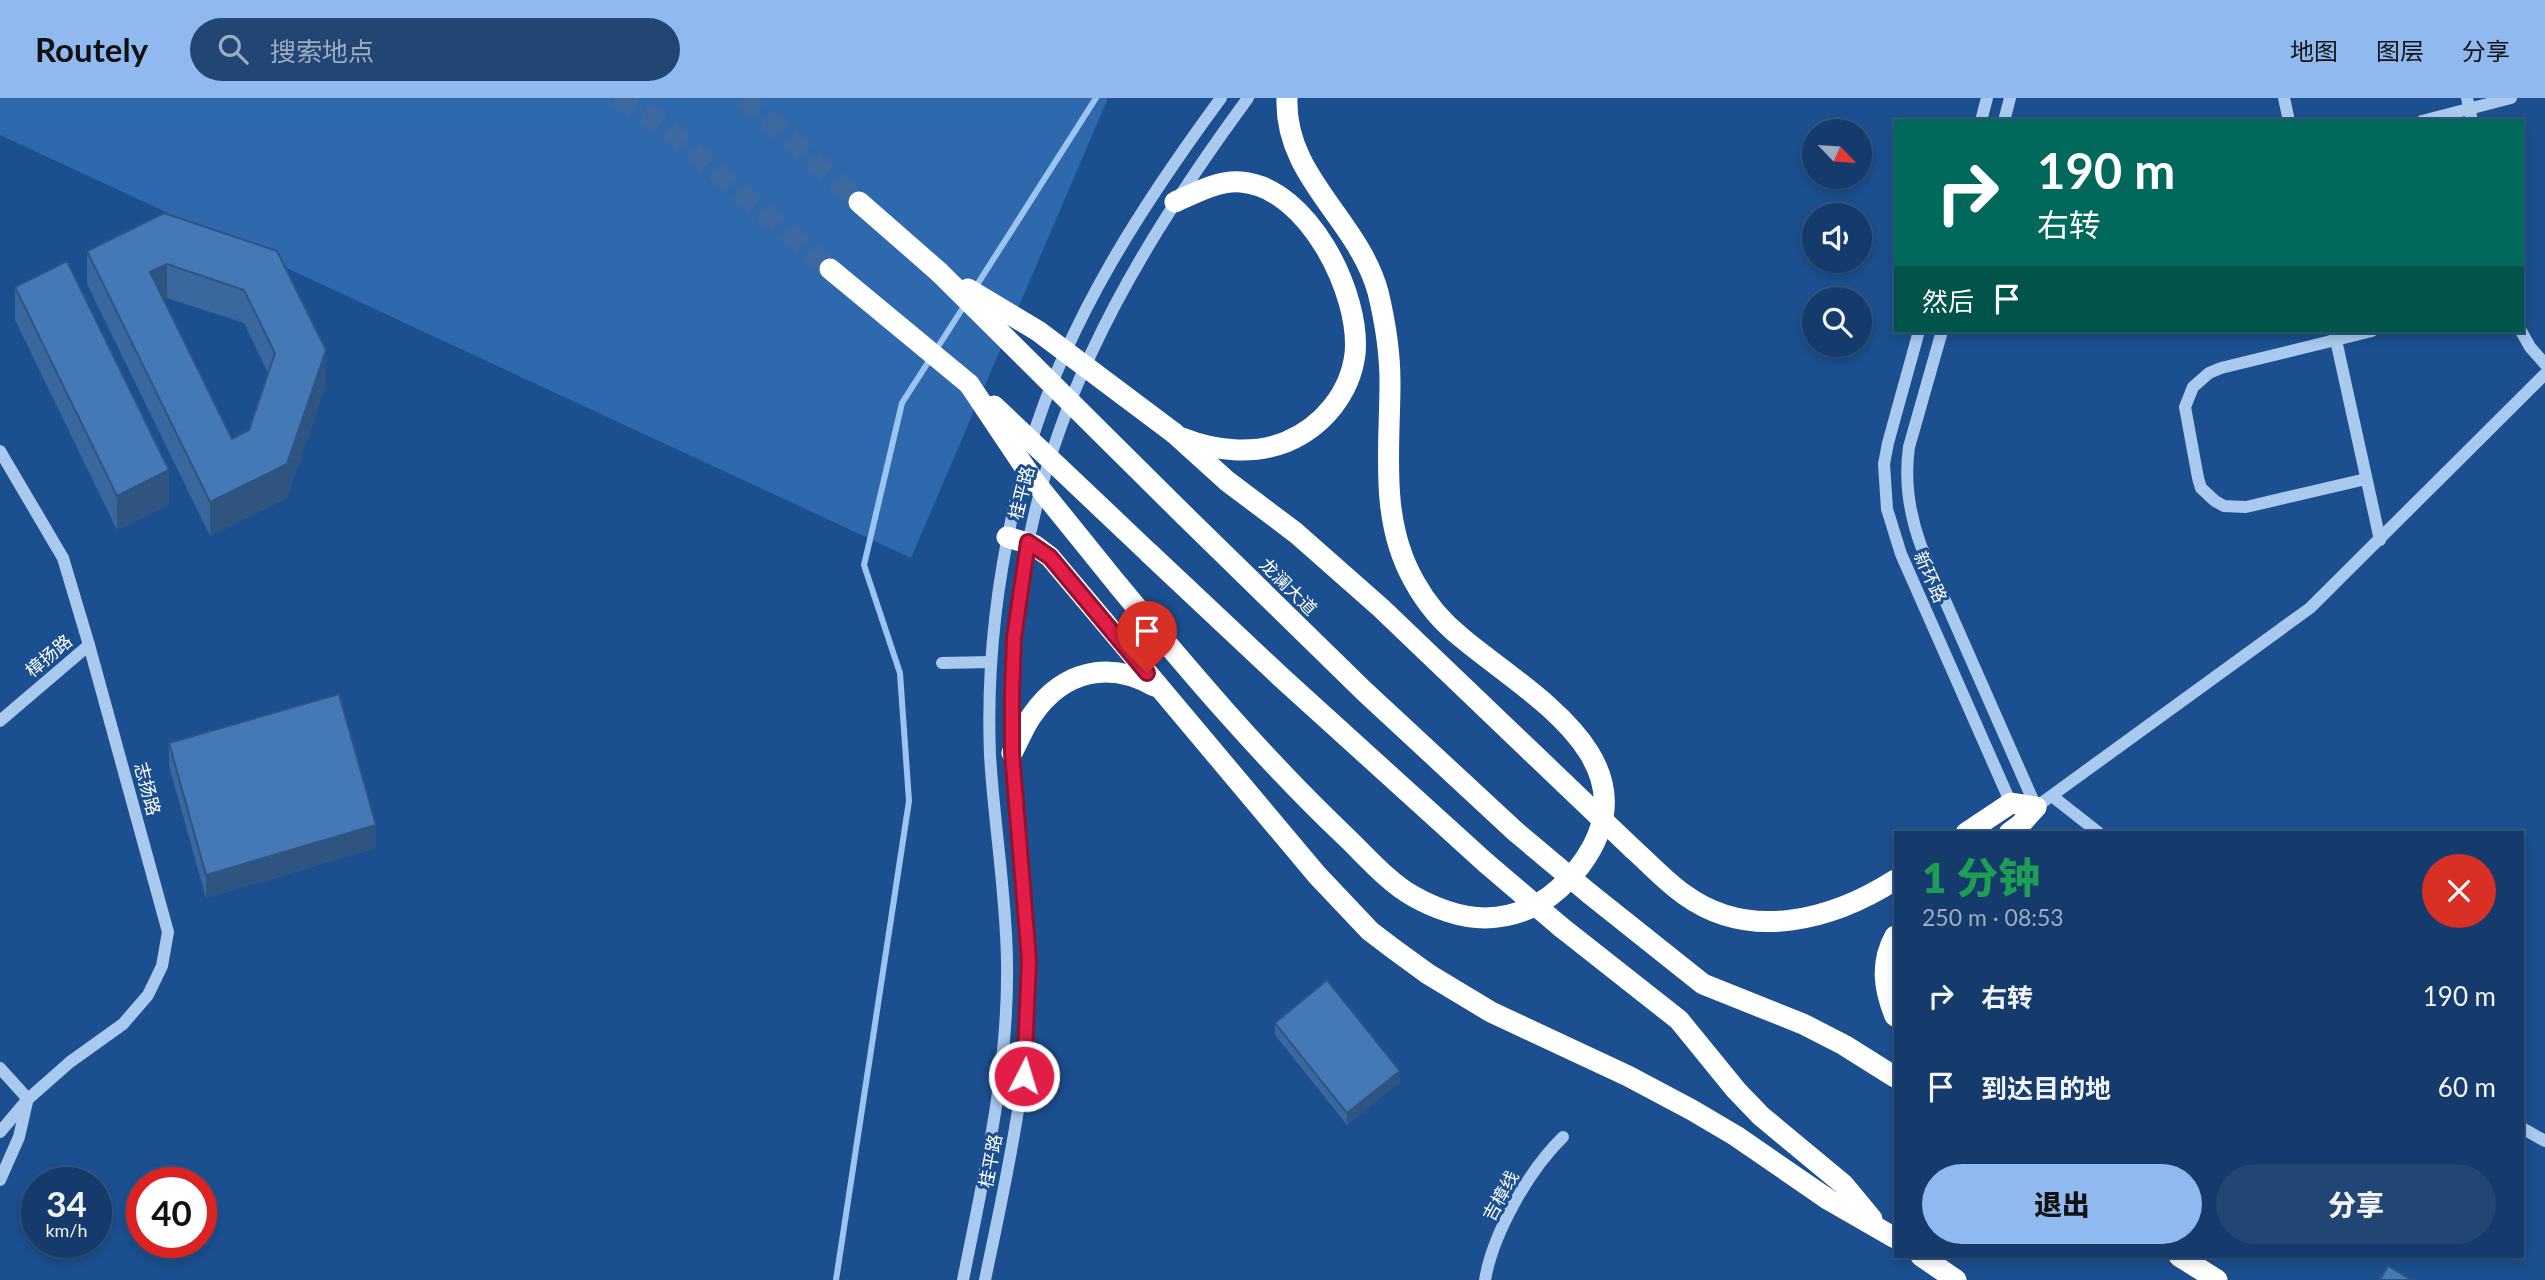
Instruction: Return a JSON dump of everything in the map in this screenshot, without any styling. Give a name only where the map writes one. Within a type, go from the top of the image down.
[{"type":"highway","points":[[969,384],[1034,481],[1196,678],[1280,770],[1360,850],[1411,895],[1443,909],[1484,918],[1515,915],[1534,908],[1559,890],[1591,849],[1602,823],[1603,795],[1594,759],[1559,715],[1443,621],[1414,581],[1396,538],[1390,513],[1387,459],[1389,355],[1377,288],[1365,257],[1348,228],[1308,174],[1296,152],[1289,131],[1287,98]]},
{"type":"highway","points":[[1174,433],[1198,443],[1237,450],[1261,449],[1291,440],[1331,409],[1348,382],[1355,352],[1352,315],[1338,271],[1322,242],[1290,205],[1263,188],[1238,182],[1209,188],[1175,202]]},
{"type":"highway","name":"龙澜大道","points":[[859,202],[939,272],[1345,673],[1516,832],[1703,984],[1803,1024],[1844,1045],[1894,1076]]},
{"type":"highway","points":[[830,270],[969,384],[1282,678],[1486,863],[1561,927],[1679,1020],[1761,1116],[1846,1200],[1887,1232]]},
{"type":"highway","points":[[939,272],[1038,331],[1174,433],[1227,481],[1296,533],[1381,608],[1633,849],[1685,895],[1726,915],[1748,920],[1773,921],[1821,916],[1854,903],[1894,881]]},
{"type":"highway","points":[[1007,537],[1028,542],[1050,557],[1341,901],[1370,931],[1428,974],[1491,1012],[1682,1104],[1846,1200]]},
{"type":"highway","points":[[1012,753],[1029,719],[1040,705],[1059,685],[1074,678],[1101,672],[1126,674],[1164,692]]},
{"type":"highway","points":[[1969,831],[2011,803],[2044,801]]},
{"type":"highway","points":[[2015,829],[2044,801]]},
{"type":"highway","points":[[1894,938],[1888,951],[1885,971],[1887,994],[1894,1013]]},
{"type":"highway","points":[[1924,1258],[1956,1280]]},
{"type":"highway","points":[[2182,1258],[2217,1280]]},
{"type":"street","name":"桂平路","points":[[963,1280],[1002,1073],[1007,995],[1006,927],[990,754],[991,662],[1007,537],[1036,427],[1083,317],[1135,224],[1221,98]]},
{"type":"street","name":"桂平路","points":[[985,1280],[1012,1149],[1024,1076],[1027,1037],[1028,926],[1012,753],[1012,695],[1014,638],[1028,542],[1056,434],[1080,374],[1108,316],[1175,202],[1248,98]]},
{"type":"street","points":[[1982,119],[1987,98]]},
{"type":"street","points":[[2005,119],[2010,98]]},
{"type":"street","points":[[2284,98],[2288,119]]},
{"type":"street","points":[[2431,119],[2511,98]]},
{"type":"street","name":"新环路","points":[[1918,333],[1884,464],[1887,509],[1901,554],[2011,803],[2015,829]]},
{"type":"street","name":"新环路","points":[[1940,333],[1909,447],[1906,465],[1909,505],[1921,546],[2044,801]]},
{"type":"street","points":[[2354,333],[2335,335],[2209,373],[2193,387],[2185,407],[2185,418],[2201,488],[2215,501],[2236,508],[2367,479]]},
{"type":"street","points":[[2522,333],[2545,364]]},
{"type":"street","points":[[2335,335],[2380,540]]},
{"type":"street","points":[[2096,831],[2044,801],[2302,615],[2545,374]]},
{"type":"street","name":"志扬路","points":[[0,451],[63,558],[168,932],[162,966],[148,995],[123,1024],[70,1062],[28,1099],[0,1132]]},
{"type":"street","name":"樟扬路","points":[[0,721],[89,645]]},
{"type":"street","points":[[942,663],[991,662]]},
{"type":"street","points":[[0,1068],[28,1099],[19,1137],[0,1180]]},
{"type":"street","points":[[2524,1129],[2545,1141]]},
{"type":"street","name":"吉樟线","points":[[1485,1280],[1495,1244],[1518,1199],[1536,1168],[1563,1137]]},
{"type":"shaded area","points":[[0,98],[1108,98],[911,558],[0,135]]},
{"type":"building","points":[[164,213],[277,251],[326,350],[287,464],[210,502],[87,251]],"holes":[[[167,264],[244,290],[275,353],[249,430],[232,439],[150,272]]]},
{"type":"building","points":[[67,261],[169,470],[117,496],[15,287]]},
{"type":"building","points":[[339,694],[376,825],[206,875],[169,743]]},
{"type":"building","points":[[1327,980],[1400,1071],[1347,1113],[1275,1023]]},
{"type":"building","points":[[2388,1266],[2412,1280],[2380,1280]]},
{"type":"waterway","points":[[975,288],[1096,98]]},
{"type":"waterway","points":[[836,1280],[909,801],[900,673],[864,565],[902,403],[966,303]]},
{"type":"tunnel","points":[[616,98],[655,119],[830,269]]},
{"type":"tunnel","points":[[742,98],[859,202]]},
{"type":"route","points":[[1024,1076],[1029,960],[1012,753],[1012,695],[1014,638],[1028,542],[1050,557],[1147,673]]}]
